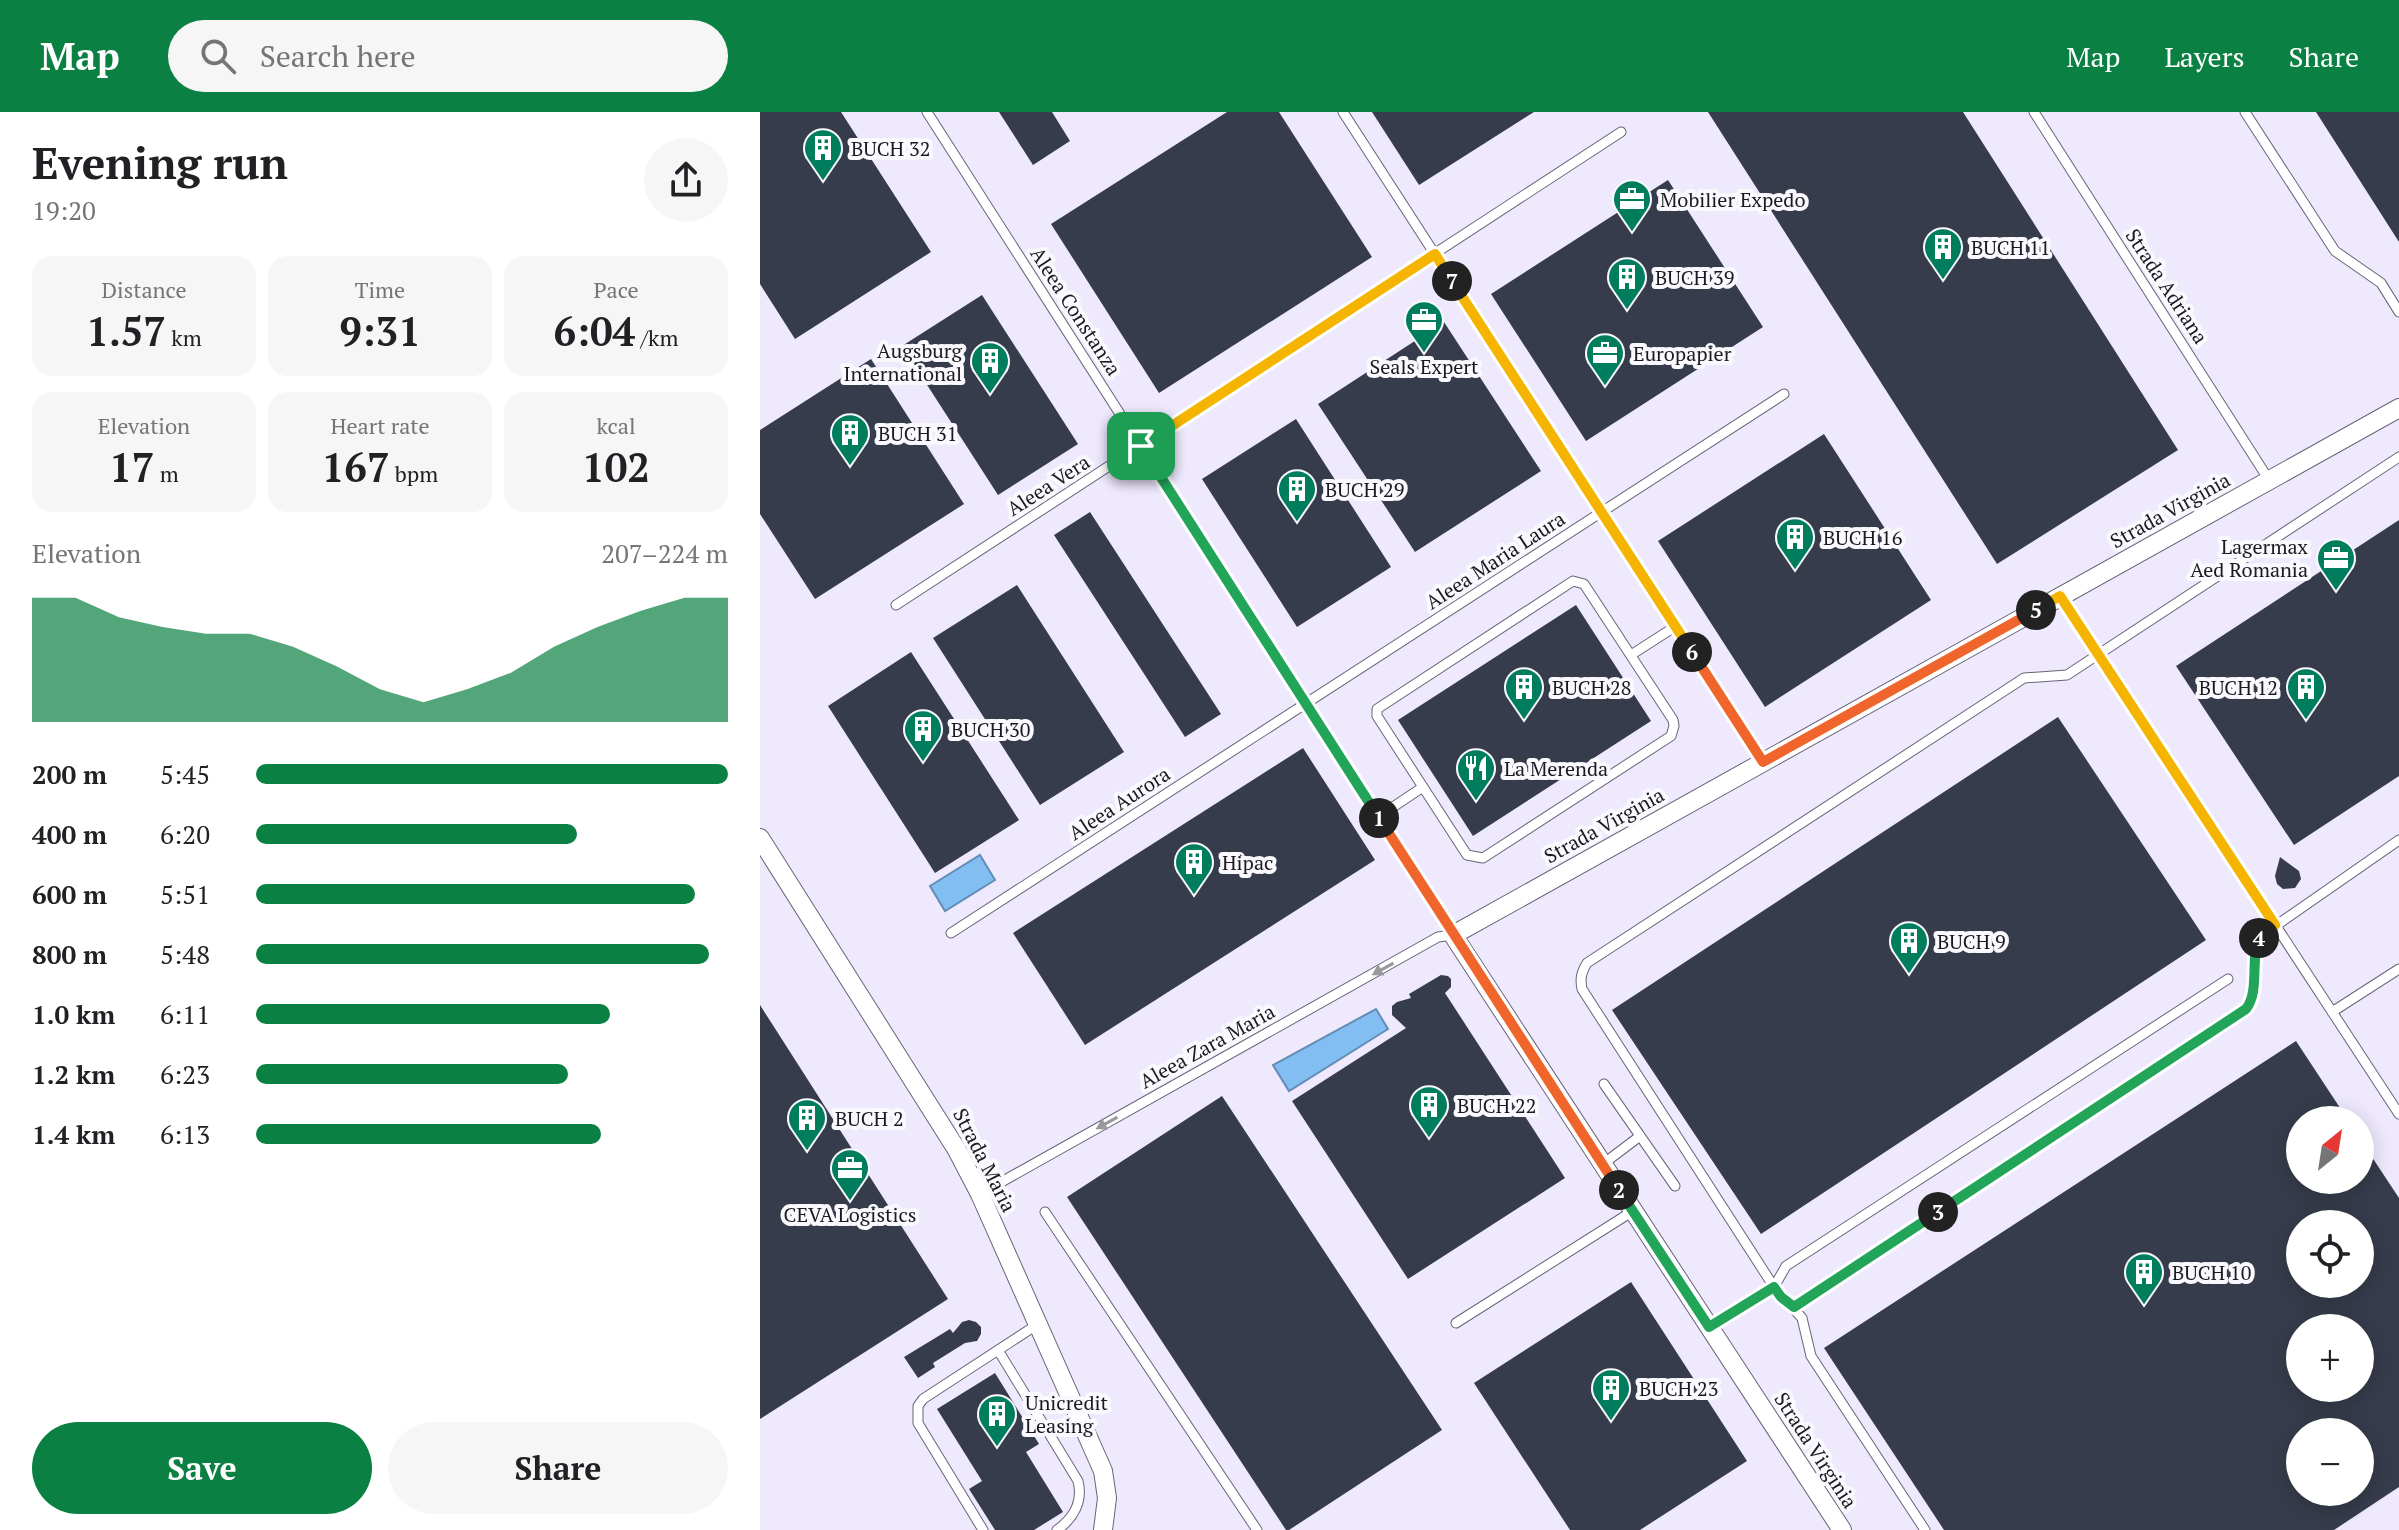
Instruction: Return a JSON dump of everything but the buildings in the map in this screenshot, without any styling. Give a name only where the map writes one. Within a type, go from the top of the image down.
[{"type":"street","name":"Strada Virginia","points":[[1842,1530],[1453,935],[2399,408]]},
{"type":"street","name":"Strada Maria","points":[[760,838],[936,1112],[980,1194],[1103,1471],[1107,1498],[1103,1530]]},
{"type":"lane","name":"Aleea Constanza","points":[[927,112],[1453,935]]},
{"type":"lane","points":[[1343,112],[1763,762]]},
{"type":"lane","name":"Strada Adriana","points":[[2034,112],[2269,480]]},
{"type":"lane","points":[[2245,112],[2335,251],[2381,283],[2399,312]]},
{"type":"lane","name":"Aleea Vera","points":[[896,605],[1621,132]]},
{"type":"lane","name":"Aleea Maria Laura","points":[[1305,703],[1784,394]]},
{"type":"lane","points":[[1925,1530],[1811,1356],[1806,1327],[1794,1307],[1774,1287],[1582,989],[1582,970],[1587,963],[2024,678],[2067,675],[2399,457]]},
{"type":"lane","points":[[1573,581],[1584,584],[1631,655],[1673,720],[1671,736],[1483,858],[1467,855],[1377,716],[1378,706],[1573,581]]},
{"type":"lane","points":[[2060,596],[2399,1114]]},
{"type":"lane","points":[[1631,655],[1676,626]]},
{"type":"lane","name":"Aleea Aurora","points":[[951,933],[1305,703]]},
{"type":"lane","points":[[1378,817],[1423,787]]},
{"type":"lane","points":[[1794,1307],[2246,1009],[2251,1001],[2258,940],[2275,925],[2399,840]]},
{"type":"lane","name":"Aleea Zara Maria","points":[[980,1194],[1438,937],[1453,935]]},
{"type":"lane","points":[[2332,1012],[2399,969]]},
{"type":"lane","points":[[1709,1327],[1774,1287],[1786,1266],[2228,979]]},
{"type":"lane","points":[[1604,1084],[1675,1186]]},
{"type":"lane","points":[[1603,1164],[1640,1136]]},
{"type":"lane","points":[[1456,1323],[1633,1211]]},
{"type":"lane","points":[[1045,1212],[1257,1530]]},
{"type":"lane","points":[[983,1530],[918,1423],[918,1406],[923,1399],[1039,1324]]},
{"type":"lane","points":[[998,1350],[1078,1481],[1081,1493],[1078,1505],[1072,1517],[1057,1530]]},
{"type":"water","points":[[980,855],[995,880],[945,911],[930,886]]},
{"type":"water","points":[[1376,1009],[1388,1029],[1289,1091],[1273,1065]]},
{"type":"place","name":"BUCH 32","points":[[823,182]]},
{"type":"place","name":"Mobilier Expedo","points":[[1632,233]]},
{"type":"place","name":"BUCH 11","points":[[1943,281]]},
{"type":"place","name":"BUCH 39","points":[[1627,311]]},
{"type":"place","name":"Seals Expert","points":[[1424,354]]},
{"type":"place","name":"Europapier","points":[[1605,387]]},
{"type":"place","name":"Augsburg International","points":[[990,395]]},
{"type":"place","name":"BUCH 31","points":[[850,467]]},
{"type":"place","name":"BUCH 29","points":[[1297,523]]},
{"type":"place","name":"BUCH 16","points":[[1795,571]]},
{"type":"place","name":"Lagermax Aed Romania","points":[[2336,592]]},
{"type":"place","name":"BUCH 28","points":[[1524,721]]},
{"type":"place","name":"BUCH 12","points":[[2306,721]]},
{"type":"place","name":"BUCH 30","points":[[923,763]]},
{"type":"place","name":"La Merenda","points":[[1476,802]]},
{"type":"place","name":"Hipac","points":[[1194,896]]},
{"type":"place","name":"BUCH 9","points":[[1909,975]]},
{"type":"place","name":"BUCH 22","points":[[1429,1139]]},
{"type":"place","name":"BUCH 2","points":[[807,1152]]},
{"type":"place","name":"CEVA Logistics","points":[[850,1202]]},
{"type":"place","name":"BUCH 10","points":[[2144,1306]]},
{"type":"place","name":"BUCH 23","points":[[1611,1422]]},
{"type":"place","name":"Unicredit Leasing","points":[[997,1448]]},
{"type":"route","points":[[1435,254],[1763,762],[2060,596],[2275,925],[2261,936],[2255,948],[2249,1006],[1794,1307],[1774,1287],[1709,1327],[1453,935],[1141,446],[1435,254]]}]
